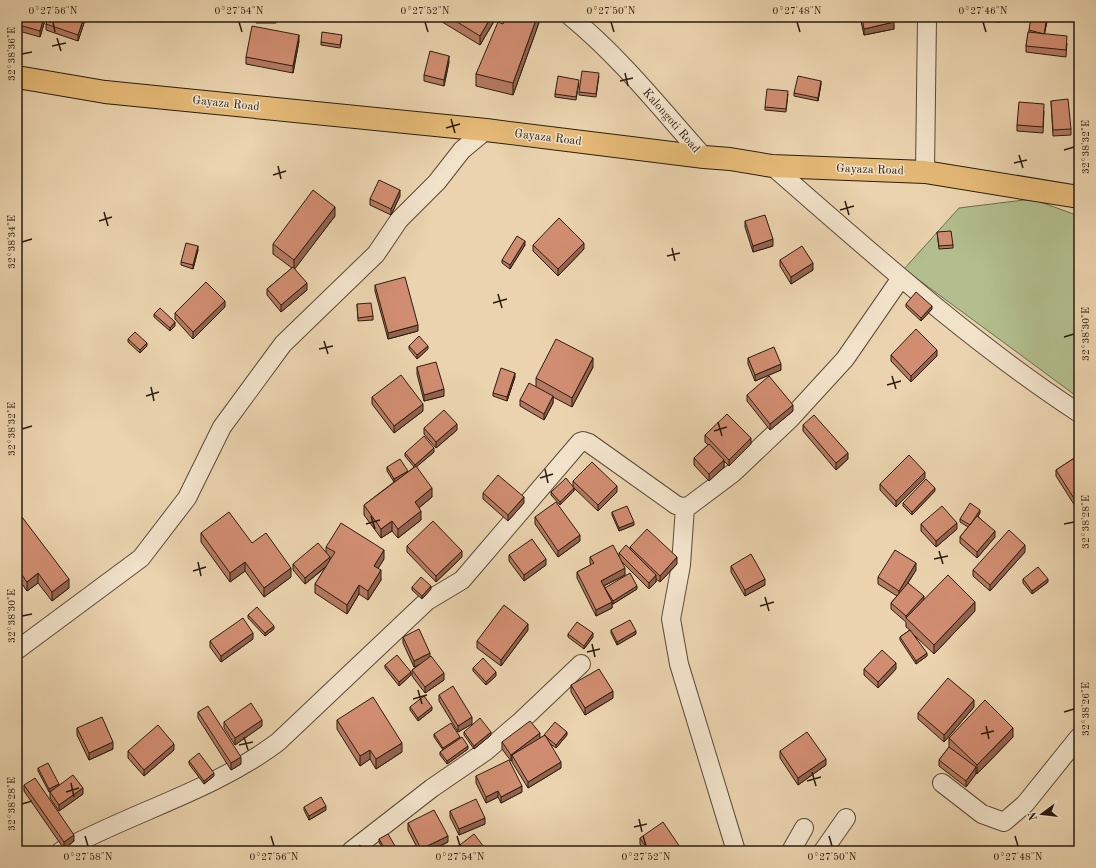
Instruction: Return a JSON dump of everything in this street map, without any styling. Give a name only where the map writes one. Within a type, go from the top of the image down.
[{"type":"main road","name":"Gayaza Road","points":[[17,77],[105,92],[486,130],[730,159],[772,166],[925,172],[1079,197]]},
{"type":"street","name":"Kalongoti Road","points":[[570,17],[583,27],[636,80],[704,157]]},
{"type":"street","points":[[925,172],[927,17]]},
{"type":"street","points":[[17,650],[141,558],[187,498],[222,427],[283,344],[376,254],[399,220],[438,182],[462,150],[486,130]]},
{"type":"street","points":[[772,166],[901,278],[1036,384],[1079,412]]},
{"type":"street","points":[[61,851],[215,780],[262,754],[278,742],[427,601],[462,580],[580,442],[583,441],[589,443],[676,505],[685,507],[733,473],[790,419],[845,359],[901,278]]},
{"type":"street","points":[[685,507],[681,565],[672,619],[679,664],[736,851]]},
{"type":"street","points":[[351,851],[432,788],[486,751],[521,721],[581,664]]},
{"type":"street","points":[[942,784],[982,814],[1004,822],[1025,804],[1079,737]]},
{"type":"street","points":[[823,851],[846,818]]},
{"type":"street","points":[[791,851],[804,828]]},
{"type":"green space","points":[[1032,199],[1079,216],[1079,398],[904,269],[959,208]]},
{"type":"building","points":[[21,17],[44,17],[40,31],[19,25]]},
{"type":"building","points":[[49,17],[84,17],[78,35],[46,24]]},
{"type":"building","points":[[449,17],[491,17],[480,36]]},
{"type":"building","points":[[506,17],[537,17],[513,83],[476,74],[498,22],[503,24]]},
{"type":"building","points":[[862,17],[893,17],[894,22],[864,29]]},
{"type":"building","points":[[1031,17],[1047,17],[1044,34],[1029,30]]},
{"type":"building","points":[[252,26],[299,35],[293,66],[246,57]]},
{"type":"building","points":[[322,32],[342,35],[340,45],[321,42]]},
{"type":"building","points":[[1028,32],[1067,36],[1066,50],[1026,46]]},
{"type":"building","points":[[430,51],[449,56],[444,80],[424,75]]},
{"type":"building","points":[[582,71],[599,73],[596,94],[579,92]]},
{"type":"building","points":[[558,76],[579,80],[576,97],[555,94]]},
{"type":"building","points":[[798,76],[821,81],[818,98],[794,93]]},
{"type":"building","points":[[767,89],[788,91],[786,109],[765,107]]},
{"type":"building","points":[[1068,99],[1071,129],[1053,130],[1051,101]]},
{"type":"building","points":[[1019,102],[1044,104],[1043,127],[1017,125]]},
{"type":"building","points":[[379,180],[400,190],[391,209],[370,199]]},
{"type":"building","points":[[313,190],[335,207],[294,260],[273,244]]},
{"type":"building","points":[[765,215],[773,239],[753,246],[745,221]]},
{"type":"building","points":[[559,218],[584,243],[558,269],[533,245]]},
{"type":"building","points":[[951,231],[953,245],[939,246],[937,232]]},
{"type":"building","points":[[517,236],[525,241],[510,265],[502,260]]},
{"type":"building","points":[[186,243],[198,246],[193,265],[181,262]]},
{"type":"building","points":[[802,246],[813,263],[791,277],[780,260]]},
{"type":"building","points":[[293,267],[307,283],[281,305],[267,289]]},
{"type":"building","points":[[405,277],[418,325],[388,333],[375,285]]},
{"type":"building","points":[[206,282],[225,301],[193,332],[175,313]]},
{"type":"building","points":[[916,292],[932,306],[921,318],[906,304]]},
{"type":"building","points":[[371,303],[373,316],[358,318],[357,304]]},
{"type":"building","points":[[160,308],[175,322],[170,328],[154,314]]},
{"type":"building","points":[[916,329],[937,350],[911,376],[891,355]]},
{"type":"building","points":[[135,332],[147,343],[140,350],[128,339]]},
{"type":"building","points":[[419,336],[428,346],[417,355],[409,346]]},
{"type":"building","points":[[556,339],[593,358],[572,398],[536,378]]},
{"type":"building","points":[[774,347],[781,364],[755,375],[748,358]]},
{"type":"building","points":[[436,362],[444,389],[424,395],[417,367]]},
{"type":"building","points":[[501,368],[515,373],[507,397],[493,393]]},
{"type":"building","points":[[401,375],[423,404],[394,426],[372,397]]},
{"type":"building","points":[[769,376],[793,405],[770,424],[747,395]]},
{"type":"building","points":[[529,383],[553,396],[544,414],[520,400]]},
{"type":"building","points":[[444,410],[457,424],[436,442],[424,428]]},
{"type":"building","points":[[727,414],[751,438],[729,460],[705,435]]},
{"type":"building","points":[[814,415],[848,453],[836,463],[803,425]]},
{"type":"building","points":[[424,436],[434,448],[415,465],[405,453]]},
{"type":"building","points":[[709,444],[724,460],[709,474],[694,458]]},
{"type":"building","points":[[909,455],[925,472],[896,501],[880,484]]},
{"type":"building","points":[[1079,455],[1079,498],[1075,500],[1056,470]]},
{"type":"building","points":[[400,459],[408,471],[394,479],[387,467]]},
{"type":"building","points":[[592,462],[617,486],[598,505],[573,481]]},
{"type":"building","points":[[416,466],[432,488],[415,502],[421,511],[398,529],[392,521],[381,529],[364,505]]},
{"type":"building","points":[[498,475],[524,497],[508,515],[483,493]]},
{"type":"building","points":[[566,478],[574,488],[560,502],[551,492]]},
{"type":"building","points":[[926,479],[935,488],[912,512],[903,503]]},
{"type":"building","points":[[556,502],[580,535],[558,551],[535,517]]},
{"type":"building","points":[[970,503],[980,510],[970,525],[960,519]]},
{"type":"building","points":[[627,506],[634,522],[619,528],[612,512]]},
{"type":"building","points":[[942,506],[957,523],[936,541],[921,524]]},
{"type":"building","points":[[229,512],[252,543],[266,533],[291,568],[264,588],[245,562],[230,573],[201,533]]},
{"type":"building","points":[[977,516],[995,531],[977,552],[960,537]]},
{"type":"building","points":[[22,517],[69,579],[52,592],[38,573],[27,582],[17,568],[17,521]]},
{"type":"building","points":[[433,521],[462,551],[436,576],[407,546]]},
{"type":"building","points":[[341,523],[384,550],[374,566],[381,570],[368,591],[359,585],[347,605],[315,584],[335,552],[326,547]]},
{"type":"building","points":[[647,529],[677,557],[660,576],[630,547]]},
{"type":"building","points":[[1009,530],[1025,545],[990,585],[973,570]]},
{"type":"building","points":[[532,539],[546,559],[524,575],[509,555]]},
{"type":"building","points":[[318,543],[330,557],[305,578],[293,564]]},
{"type":"building","points":[[613,545],[625,568],[601,581],[612,602],[596,610],[577,572],[594,563],[590,557]]},
{"type":"building","points":[[626,545],[656,575],[649,583],[619,553]]},
{"type":"building","points":[[895,550],[916,563],[899,591],[878,577]]},
{"type":"building","points":[[751,554],[765,579],[745,590],[731,566]]},
{"type":"building","points":[[1038,567],[1048,579],[1032,591],[1023,579]]},
{"type":"building","points":[[630,573],[637,586],[613,601],[605,588]]},
{"type":"building","points":[[948,575],[975,602],[934,645],[906,618]]},
{"type":"building","points":[[421,577],[431,586],[422,596],[412,587]]},
{"type":"building","points":[[908,583],[924,596],[906,616],[891,603]]},
{"type":"building","points":[[504,605],[528,624],[501,660],[477,641]]},
{"type":"building","points":[[257,607],[274,626],[265,633],[248,615]]},
{"type":"building","points":[[243,618],[253,633],[221,656],[210,641]]},
{"type":"building","points":[[630,620],[636,631],[617,642],[611,630]]},
{"type":"building","points":[[577,622],[593,633],[584,646],[568,634]]},
{"type":"building","points":[[419,629],[430,653],[414,661],[403,637]]},
{"type":"building","points":[[910,630],[927,653],[916,661],[900,637]]},
{"type":"building","points":[[882,650],[896,663],[878,682],[864,669]]},
{"type":"building","points":[[397,655],[411,672],[399,682],[385,665]]},
{"type":"building","points":[[431,656],[444,673],[425,687],[412,670]]},
{"type":"building","points":[[483,658],[496,672],[486,682],[473,668]]},
{"type":"building","points":[[599,669],[613,691],[585,708],[571,685]]},
{"type":"building","points":[[948,678],[974,700],[944,735],[918,713]]},
{"type":"building","points":[[453,686],[472,717],[458,726],[439,695]]},
{"type":"building","points":[[424,696],[432,707],[418,718],[410,707]]},
{"type":"building","points":[[373,697],[402,743],[376,759],[370,750],[360,756],[337,720]]},
{"type":"building","points":[[985,700],[1013,728],[977,765],[949,738]]},
{"type":"building","points":[[251,703],[262,720],[235,738],[224,722]]},
{"type":"building","points":[[208,706],[241,757],[231,763],[198,712]]},
{"type":"building","points":[[102,717],[113,742],[89,753],[77,728]]},
{"type":"building","points":[[480,718],[491,732],[474,746],[464,732]]},
{"type":"building","points":[[530,721],[540,733],[511,755],[502,742]]},
{"type":"building","points":[[555,722],[567,732],[556,745],[544,735]]},
{"type":"building","points":[[451,723],[460,737],[443,748],[434,734]]},
{"type":"building","points":[[158,725],[174,744],[144,770],[128,751]]},
{"type":"building","points":[[807,732],[826,759],[798,778],[780,751]]},
{"type":"building","points":[[545,735],[561,762],[528,782],[512,755]]},
{"type":"building","points":[[462,737],[468,746],[447,761],[440,752]]},
{"type":"building","points":[[949,747],[976,767],[966,781],[939,760]]},
{"type":"building","points":[[199,753],[214,773],[204,781],[189,761]]},
{"type":"building","points":[[509,760],[522,786],[501,797],[498,791],[486,797],[476,776]]},
{"type":"building","points":[[48,763],[59,784],[49,789],[38,768]]},
{"type":"building","points":[[73,775],[83,788],[59,805],[50,792]]},
{"type":"building","points":[[35,778],[74,835],[64,842],[24,785]]},
{"type":"building","points":[[321,797],[326,806],[309,816],[304,807]]},
{"type":"building","points":[[476,799],[485,818],[459,829],[450,811]]},
{"type":"building","points":[[434,810],[448,836],[421,849],[408,823]]},
{"type":"building","points":[[663,822],[680,847],[675,851],[649,851],[640,838]]},
{"type":"building","points":[[388,834],[398,851],[386,851],[379,839]]},
{"type":"building","points":[[474,834],[487,851],[452,851]]},
{"type":"building","points":[[360,845],[364,851],[352,851]]}]
